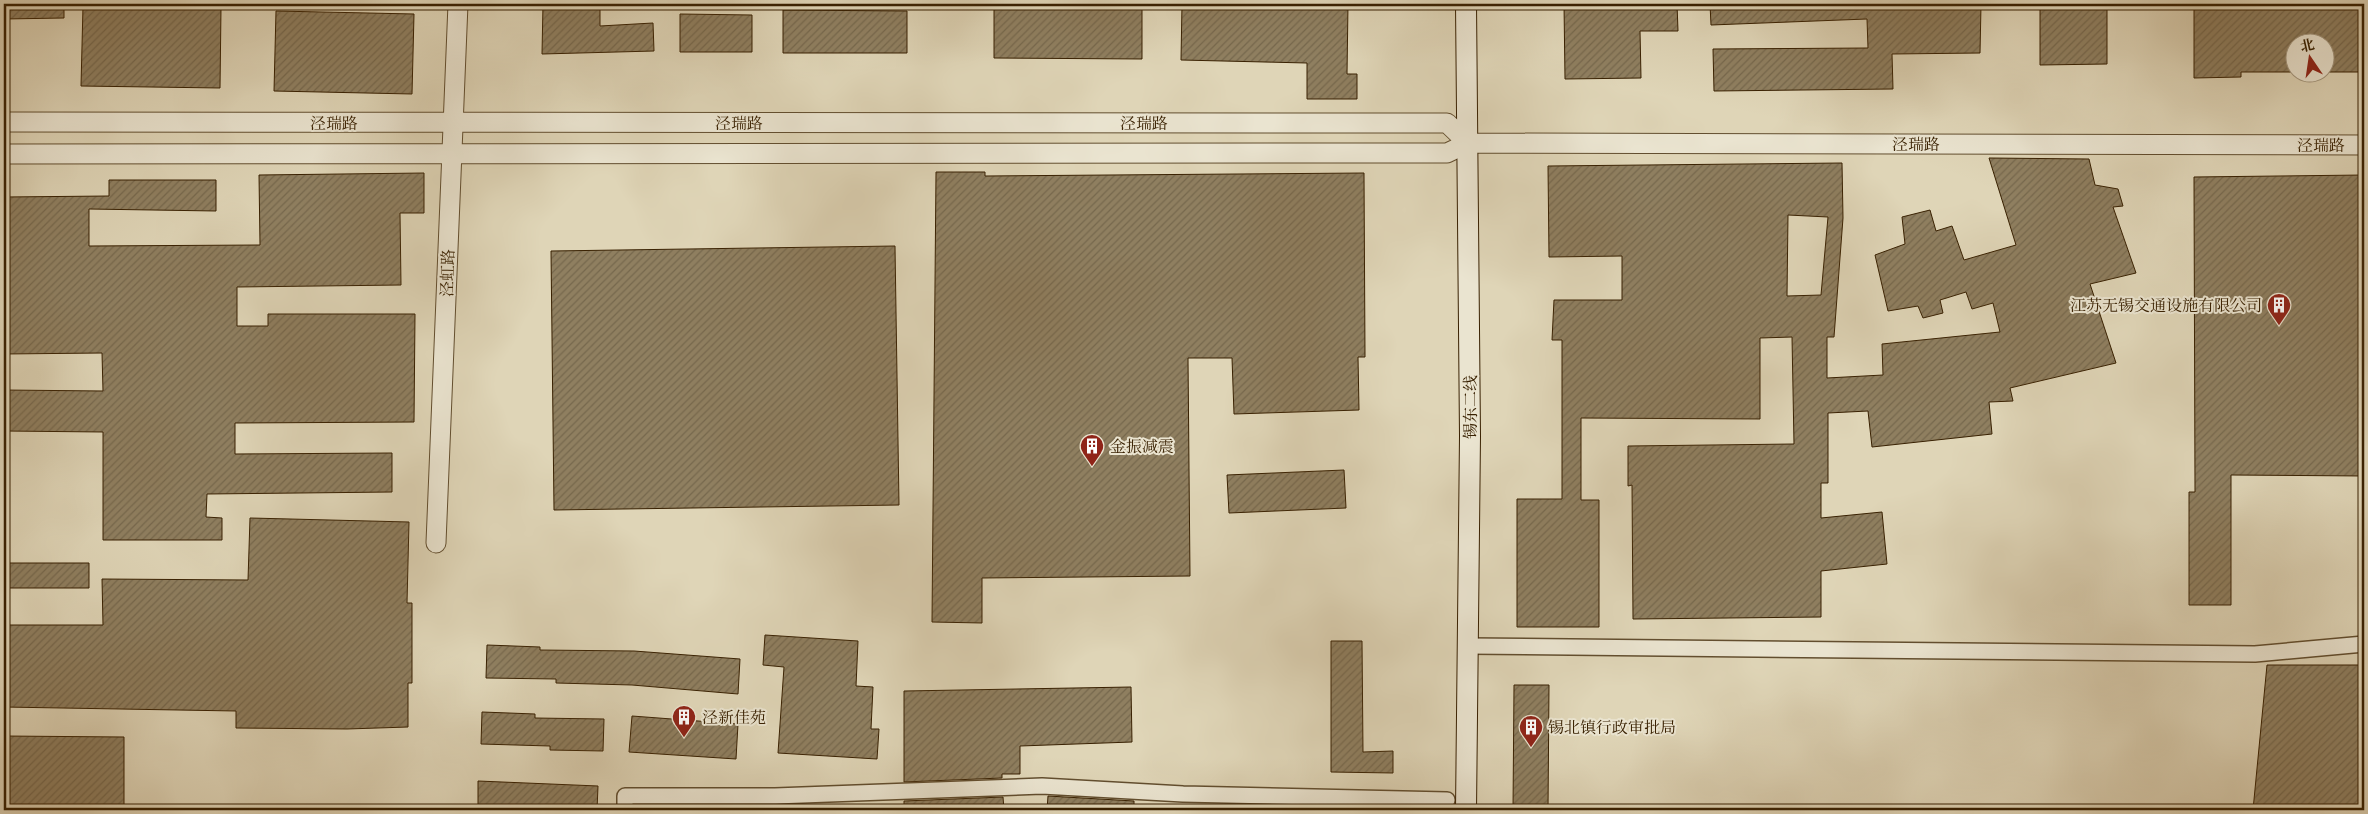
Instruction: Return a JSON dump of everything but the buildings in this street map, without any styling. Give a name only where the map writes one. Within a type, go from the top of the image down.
[{"type":"main road","name":"锡东二线","points":[[1466,4],[1470,446],[1466,810]]},
{"type":"street","name":"泾虹路","points":[[436,543],[458,4]]},
{"type":"street","name":"泾瑞路","points":[[4,122],[1447,123],[1468,142]]},
{"type":"street","name":"泾瑞路","points":[[4,154],[1447,152],[1468,142],[2364,145]]},
{"type":"street","points":[[1468,646],[2255,654],[2364,644]]},
{"type":"street","points":[[625,810],[625,796],[775,796],[1042,786],[1183,794],[1446,800]]},
{"type":"place","name":"江苏无锡交通设施有限公司","points":[[2279,326]]},
{"type":"place","name":"金振减震","points":[[1092,467]]},
{"type":"place","name":"泾新佳苑","points":[[684,738]]},
{"type":"place","name":"锡北镇行政审批局","points":[[1531,748]]}]
